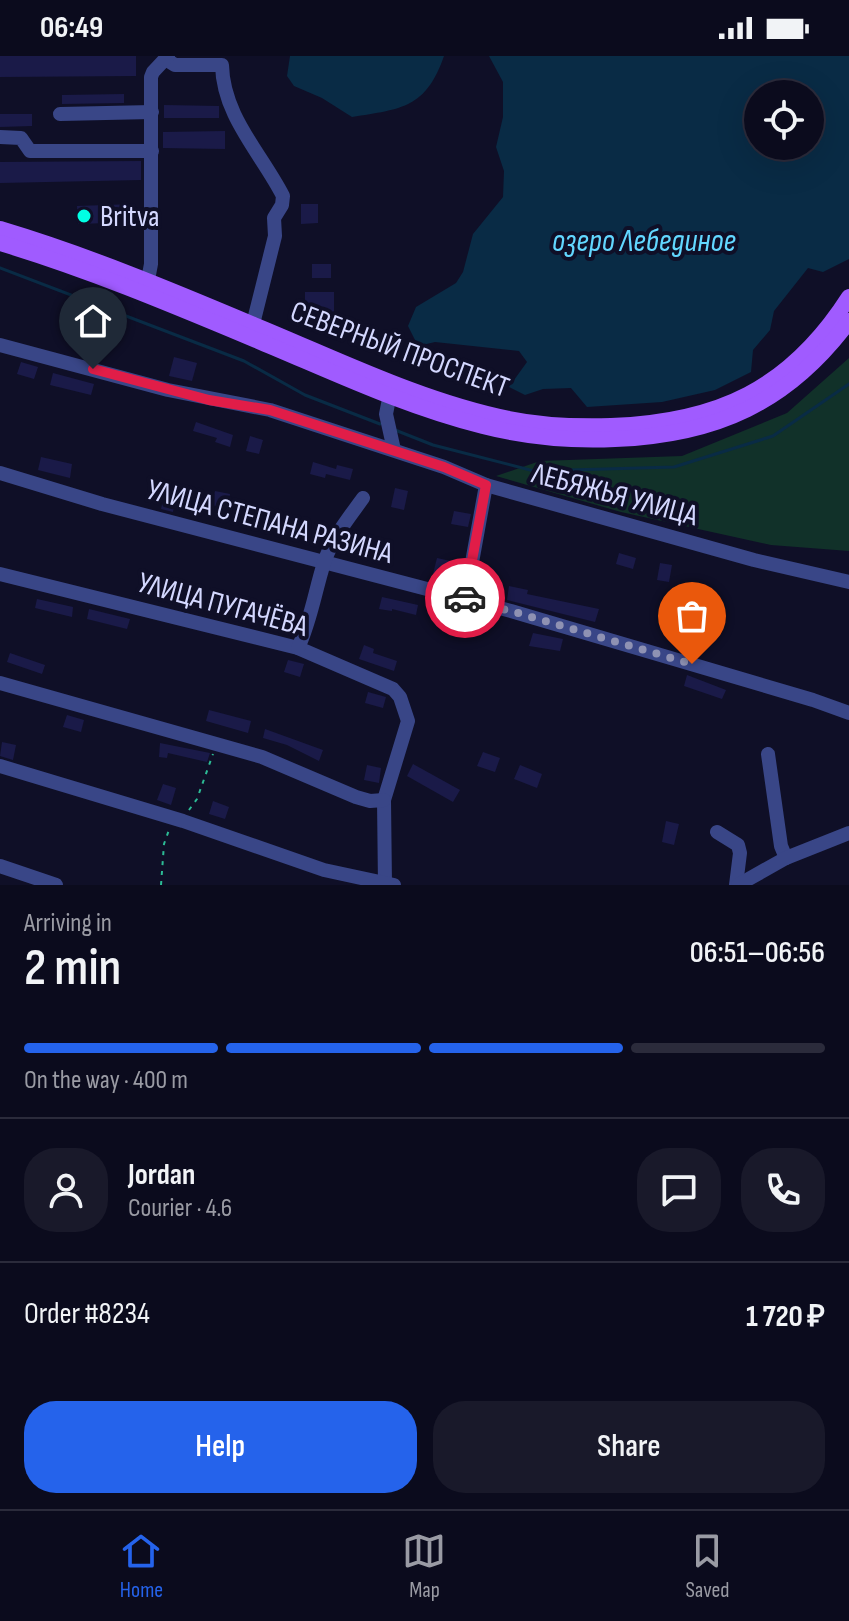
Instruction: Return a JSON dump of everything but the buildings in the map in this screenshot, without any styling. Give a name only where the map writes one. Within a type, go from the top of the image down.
[{"type":"main road","name":"СЕВЕРНЫЙ ПРОСПЕКТ","points":[[0,229],[148,280],[253,324],[390,394],[480,425],[535,436],[588,440],[680,433],[732,418],[778,393],[818,358],[849,321]]},
{"type":"main road","name":"СЕВЕРНЫЙ ПРОСПЕКТ","points":[[0,243],[425,394],[509,419],[562,426],[647,424],[677,420],[715,410],[749,395],[770,382],[818,338],[849,297]]},
{"type":"street","points":[[148,280],[151,264],[153,72],[167,58],[175,65],[226,61],[222,82],[227,99],[240,128],[283,196],[282,205],[274,218],[275,236],[253,324]]},
{"type":"street","points":[[60,114],[152,112]]},
{"type":"street","points":[[0,137],[21,138],[30,151],[152,151]]},
{"type":"street","name":"ЛЕБЯЖЬЯ УЛИЦА","points":[[0,345],[209,400],[270,410],[444,467],[486,485],[754,560],[849,582]]},
{"type":"street","points":[[390,394],[386,414],[394,450]]},
{"type":"street","name":"УЛИЦА СТЕПАНА РАЗИНА","points":[[0,473],[102,504],[511,611],[849,713]]},
{"type":"street","points":[[465,601],[486,485]]},
{"type":"street","points":[[298,648],[325,561],[342,524],[363,498]]},
{"type":"street","name":"УЛИЦА ПУГАЧЁВА","points":[[0,574],[248,633],[298,648],[393,689],[400,697],[408,721],[384,800]]},
{"type":"street","points":[[0,683],[217,743],[275,762],[356,797],[370,801],[384,800],[389,884],[324,870],[177,819],[0,766]]},
{"type":"street","points":[[768,754],[781,846],[786,858]]},
{"type":"street","points":[[717,832],[738,845],[737,885]]},
{"type":"street","points":[[737,885],[786,858],[849,833]]},
{"type":"street","points":[[0,866],[56,885]]},
{"type":"path","points":[[161,885],[164,844],[177,819],[197,799],[217,743]]},
{"type":"green space","points":[[849,358],[849,551],[771,545],[621,512],[496,476],[540,461],[682,456],[787,413]]},
{"type":"water","points":[[290,56],[444,56],[429,86],[410,103],[352,117],[322,98],[294,86],[287,76]]},
{"type":"water","name":"озеро Лебединое","points":[[489,56],[849,56],[849,259],[823,272],[808,268],[774,311],[770,330],[753,350],[751,372],[715,390],[662,402],[587,407],[571,388],[543,389],[525,395],[509,387],[527,362],[519,351],[435,342],[418,346],[408,326],[416,307],[456,283],[463,272],[473,234],[503,197],[504,171],[496,147],[503,117],[503,82]]},
{"type":"waterway","points":[[0,268],[244,361],[305,395],[380,424]]},
{"type":"waterway","points":[[395,430],[433,445],[534,471],[674,467],[773,436],[849,384]]},
{"type":"way so far","points":[[465,598],[465,601],[511,611],[692,664]]},
{"type":"place","name":"Britva","points":[[84,216]]},
{"type":"route","points":[[93,369],[209,400],[270,410],[444,467],[486,485],[465,598]]}]
